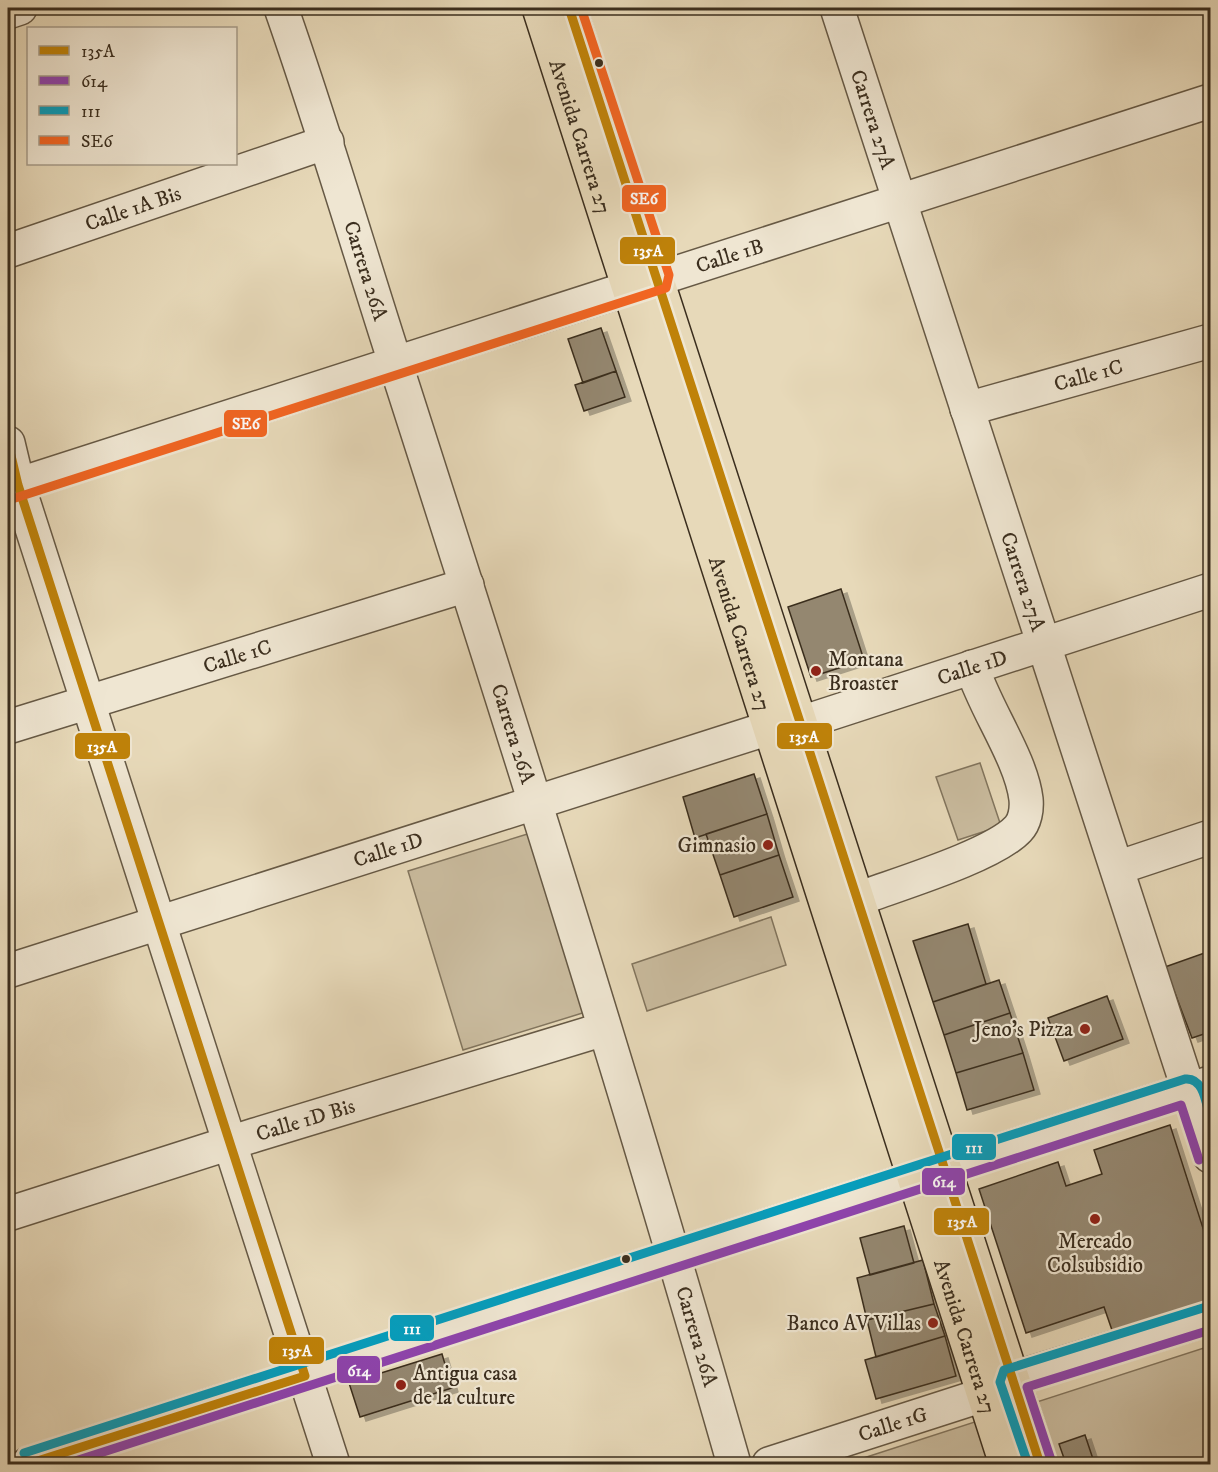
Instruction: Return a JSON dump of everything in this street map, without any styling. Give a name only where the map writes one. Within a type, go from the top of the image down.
[{"type":"main road","name":"Avenida Carrera 27","points":[[539,8],[644,284],[801,723],[1040,1464]]},
{"type":"main road","name":"Avenida Carrera 27","points":[[569,8],[769,728],[1005,1464]]},
{"type":"street","points":[[8,12],[20,8]]},
{"type":"street","name":"Carrera 26A","points":[[281,8],[327,142],[395,364],[467,585],[675,1257],[734,1464]]},
{"type":"street","name":"Carrera 27A","points":[[837,8],[1117,868],[1200,1087],[1210,1156]]},
{"type":"street","name":"Calle 1B","points":[[13,487],[1210,101]]},
{"type":"street","name":"Calle 1A Bis","points":[[8,251],[327,142]]},
{"type":"street","name":"Calle 1C","points":[[967,409],[1210,340]]},
{"type":"street","points":[[8,443],[13,487],[88,701],[333,1464]]},
{"type":"street","name":"Calle 1C","points":[[8,727],[467,585]]},
{"type":"street","name":"Calle 1D","points":[[801,723],[1210,590]]},
{"type":"street","points":[[858,899],[995,846],[1018,829],[1026,815],[1026,798],[1010,752],[979,690],[972,667]]},
{"type":"street","name":"Calle 1D","points":[[8,971],[769,728]]},
{"type":"street","points":[[1117,868],[1210,837]]},
{"type":"street","name":"Calle 1D Bis","points":[[8,1214],[604,1029]]},
{"type":"street","points":[[28,1464],[1200,1087]]},
{"type":"street","points":[[1012,1379],[1210,1318]]},
{"type":"street","name":"Calle 1G","points":[[769,1464],[983,1395]]},
{"type":"shaded area","points":[[980,763],[1001,826],[958,840],[936,777]]},
{"type":"shaded area","points":[[534,832],[589,1011],[463,1050],[408,871]]},
{"type":"shaded area","points":[[771,917],[786,965],[647,1011],[632,964]]},
{"type":"shaded area","points":[[1210,1346],[1210,1464],[845,1464]]},
{"type":"building","points":[[601,328],[616,371],[583,383],[568,339]]},
{"type":"building","points":[[616,371],[625,397],[584,411],[575,385]]},
{"type":"building","points":[[841,589],[864,660],[811,677],[788,607]]},
{"type":"building","points":[[754,774],[767,814],[695,838],[683,797]]},
{"type":"building","points":[[767,814],[779,855],[720,875],[706,834]]},
{"type":"building","points":[[779,855],[793,897],[734,917],[720,875]]},
{"type":"building","points":[[968,924],[986,984],[933,1002],[913,941]]},
{"type":"building","points":[[1210,951],[1210,1032],[1192,1038],[1165,967]]},
{"type":"building","points":[[999,980],[1010,1013],[944,1035],[933,1002]]},
{"type":"building","name":"Jeno's Pizza","points":[[1107,996],[1123,1039],[1064,1061],[1048,1018]]},
{"type":"building","points":[[1010,1013],[1023,1053],[956,1073],[944,1035]]},
{"type":"building","points":[[1023,1053],[1034,1090],[967,1110],[956,1073]]},
{"type":"building","name":"Mercado Colsubsidio","points":[[1170,1125],[1210,1250],[1210,1301],[1113,1333],[1104,1307],[1026,1333],[979,1189],[1058,1162],[1066,1186],[1102,1174],[1094,1150]]},
{"type":"building","points":[[904,1226],[914,1263],[870,1275],[860,1238]]},
{"type":"building","points":[[923,1260],[934,1304],[867,1320],[857,1278]]},
{"type":"building","points":[[934,1304],[945,1336],[876,1357],[867,1320]]},
{"type":"building","points":[[945,1336],[956,1376],[876,1399],[865,1360]]},
{"type":"building","name":"Antigua casa de la culture","points":[[442,1354],[452,1388],[360,1417],[349,1383]]},
{"type":"building","points":[[1085,1435],[1093,1459],[1066,1464],[1059,1444]]},
{"type":"transit line","name":"135A","points":[[569,8],[1040,1464]]},
{"type":"transit line","name":"SE6","points":[[12,499],[666,288],[669,275],[581,8]]},
{"type":"transit line","name":"135A","points":[[8,443],[18,485],[305,1376],[28,1464]]},
{"type":"transit line","name":"111","points":[[24,1453],[1185,1079],[1196,1082],[1200,1087],[1210,1118]]},
{"type":"transit line","name":"614","points":[[66,1464],[1181,1105],[1199,1160]]},
{"type":"transit line","name":"111","points":[[1028,1464],[1000,1382],[1004,1370],[1206,1307]]},
{"type":"transit line","name":"614","points":[[1051,1460],[1027,1387],[1210,1330]]},
{"type":"place","name":"Montana Broaster","points":[[816,671]]},
{"type":"place","name":"Gimnasio","points":[[768,845]]},
{"type":"place","name":"Jeno's Pizza","points":[[1085,1029]]},
{"type":"place","name":"Mercado Colsubsidio","points":[[1095,1219]]},
{"type":"place","name":"Banco AV Villas","points":[[933,1323]]},
{"type":"place","name":"Antigua casa de la culture","points":[[401,1385]]}]
